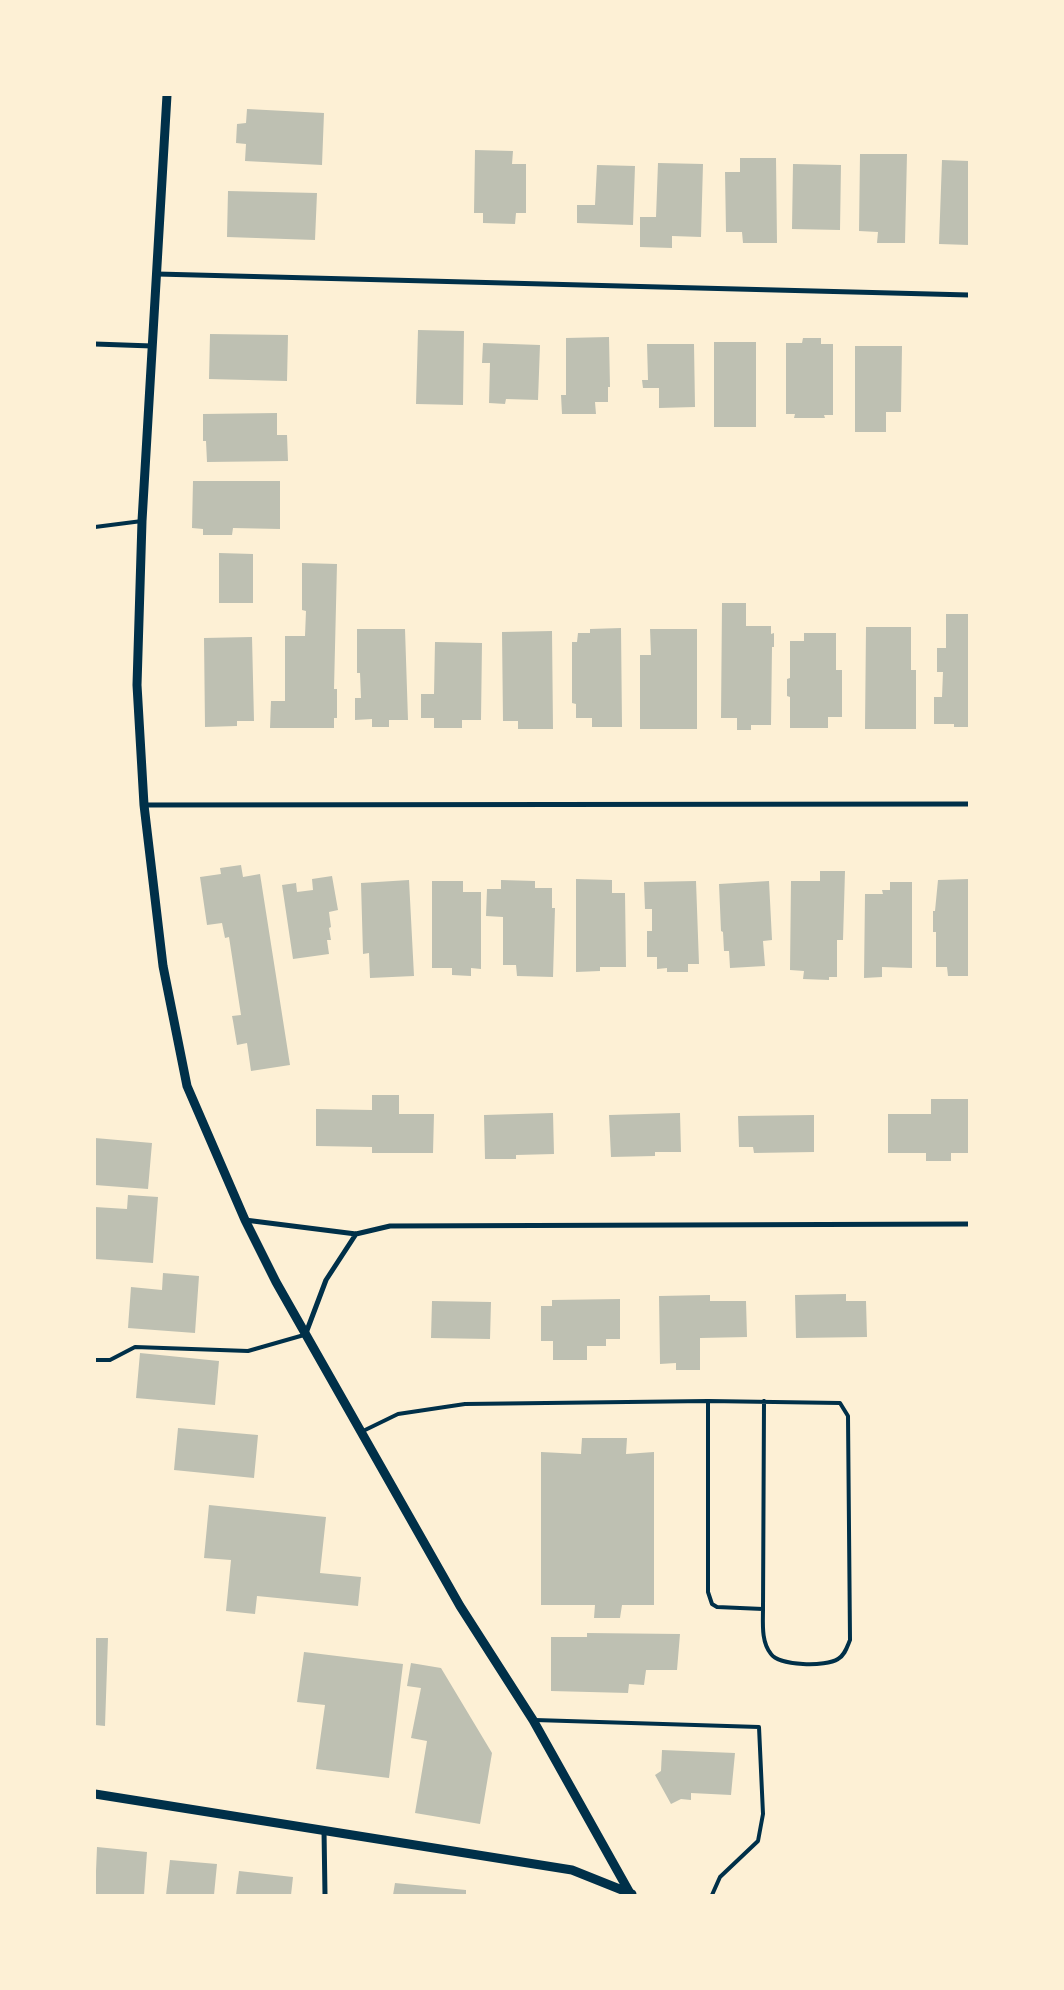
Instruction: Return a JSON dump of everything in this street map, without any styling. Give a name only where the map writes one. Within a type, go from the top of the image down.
[{"type":"street","points":[[167,95],[142,521],[137,685],[144,805],[163,966],[187,1086],[246,1220],[306,1334],[460,1606],[533,1720],[632,1894]]},
{"type":"street","points":[[157,274],[969,295]]},
{"type":"street","points":[[95,344],[152,346]]},
{"type":"street","points":[[144,805],[969,804]]},
{"type":"street","points":[[246,1220],[356,1234],[390,1226],[969,1224]]},
{"type":"street","points":[[306,1334],[326,1280],[356,1234]]},
{"type":"street","points":[[95,1794],[572,1870],[632,1894]]},
{"type":"street","points":[[324,1830],[325,1895]]},
{"type":"lane","points":[[95,527],[142,521]]},
{"type":"lane","points":[[95,1360],[110,1360],[135,1346],[248,1351],[306,1334]]},
{"type":"lane","points":[[361,1432],[398,1414],[465,1404],[708,1401],[764,1401],[840,1403],[848,1416],[850,1640],[846,1652],[839,1659],[829,1664],[785,1663],[778,1660],[772,1656],[763,1633],[764,1401]]},
{"type":"lane","points":[[708,1401],[708,1592],[712,1604],[716,1607],[763,1609]]},
{"type":"lane","points":[[533,1720],[759,1727],[763,1814],[758,1841],[720,1877],[712,1895]]},
{"type":"building","points":[[247,109],[324,113],[322,165],[245,161],[246,144],[236,143],[237,124],[246,123]]},
{"type":"building","points":[[475,150],[513,151],[512,164],[526,164],[526,213],[516,213],[515,224],[483,223],[483,213],[474,213]]},
{"type":"building","points":[[860,154],[907,154],[905,243],[877,243],[878,232],[859,231]]},
{"type":"building","points":[[740,158],[776,158],[777,243],[743,243],[742,232],[726,232],[725,172],[740,172]]},
{"type":"building","points":[[942,160],[969,161],[969,245],[939,244]]},
{"type":"building","points":[[658,163],[703,164],[701,237],[672,236],[672,248],[640,247],[640,217],[656,217]]},
{"type":"building","points":[[793,164],[841,165],[840,230],[792,229]]},
{"type":"building","points":[[597,165],[635,166],[633,225],[577,223],[577,205],[595,205]]},
{"type":"building","points":[[228,191],[317,193],[315,240],[227,237]]},
{"type":"building","points":[[418,330],[464,331],[463,405],[416,404]]},
{"type":"building","points":[[210,334],[288,335],[287,381],[209,379]]},
{"type":"building","points":[[609,337],[610,387],[608,387],[608,402],[595,402],[596,414],[562,414],[561,395],[566,395],[566,338]]},
{"type":"building","points":[[803,338],[821,338],[821,344],[833,344],[833,415],[824,415],[825,418],[794,418],[795,414],[786,414],[786,343],[802,343]]},
{"type":"building","points":[[714,342],[756,342],[756,427],[714,427]]},
{"type":"building","points":[[483,343],[540,345],[538,400],[506,399],[505,404],[489,403],[490,363],[482,363]]},
{"type":"building","points":[[647,344],[694,344],[695,407],[659,408],[659,388],[643,388],[642,380],[648,380]]},
{"type":"building","points":[[855,346],[902,346],[901,412],[886,412],[886,432],[855,432]]},
{"type":"building","points":[[277,413],[277,435],[287,435],[288,461],[207,462],[206,441],[203,441],[203,414]]},
{"type":"building","points":[[193,481],[280,481],[280,529],[233,528],[232,535],[203,535],[203,529],[192,528]]},
{"type":"building","points":[[219,553],[253,554],[253,603],[219,603]]},
{"type":"building","points":[[302,563],[337,564],[334,689],[337,689],[337,718],[334,718],[334,728],[270,728],[271,701],[285,701],[285,636],[305,636],[306,611],[302,610]]},
{"type":"building","points":[[722,603],[746,603],[746,626],[771,626],[771,634],[774,633],[774,647],[772,647],[771,725],[751,725],[751,730],[737,730],[737,718],[721,718]]},
{"type":"building","points":[[946,614],[969,614],[969,727],[954,727],[954,724],[934,724],[934,697],[942,697],[943,672],[937,672],[937,648],[946,648]]},
{"type":"building","points":[[866,627],[911,627],[911,670],[916,670],[916,729],[865,729]]},
{"type":"building","points":[[621,628],[622,727],[592,727],[592,718],[576,718],[576,704],[572,703],[572,642],[577,642],[578,633],[590,633],[590,629]]},
{"type":"building","points":[[357,629],[405,629],[408,720],[389,720],[389,727],[372,727],[372,719],[355,720],[355,698],[361,698],[360,673],[357,673]]},
{"type":"building","points":[[650,629],[697,629],[697,729],[640,729],[640,655],[651,655]]},
{"type":"building","points":[[552,631],[553,729],[518,729],[518,721],[503,721],[502,632]]},
{"type":"building","points":[[804,633],[836,633],[836,670],[842,670],[842,717],[828,717],[828,728],[790,728],[790,697],[787,696],[787,679],[790,678],[790,641],[804,641]]},
{"type":"building","points":[[252,637],[254,721],[237,721],[237,726],[205,727],[204,638]]},
{"type":"building","points":[[435,642],[482,643],[481,720],[462,720],[462,728],[434,728],[434,718],[421,718],[421,694],[434,694]]},
{"type":"building","points":[[241,865],[243,877],[260,874],[290,1065],[251,1071],[247,1043],[237,1045],[232,1016],[241,1015],[229,937],[225,938],[222,923],[207,925],[200,877],[221,874],[220,868]]},
{"type":"building","points":[[820,871],[845,871],[843,940],[837,940],[837,977],[829,977],[829,980],[803,979],[804,971],[790,970],[791,881],[820,881]]},
{"type":"building","points":[[332,876],[338,910],[329,912],[331,940],[327,940],[329,954],[293,959],[282,885],[296,883],[297,892],[313,890],[312,879]]},
{"type":"building","points":[[576,879],[612,880],[612,893],[625,893],[626,967],[600,967],[600,971],[576,972]]},
{"type":"building","points":[[969,879],[969,976],[948,976],[947,967],[936,967],[936,932],[933,932],[933,911],[935,911],[938,880]]},
{"type":"building","points":[[409,880],[414,976],[370,978],[369,953],[363,954],[361,883]]},
{"type":"building","points":[[501,880],[535,881],[535,888],[552,888],[552,908],[555,908],[553,977],[517,976],[516,965],[503,965],[503,917],[486,916],[487,889],[501,889]]},
{"type":"building","points":[[432,881],[463,881],[463,892],[481,892],[481,969],[471,968],[471,976],[452,975],[452,968],[432,968]]},
{"type":"building","points":[[696,881],[699,964],[688,964],[688,972],[667,972],[667,968],[657,969],[657,957],[647,957],[647,931],[652,931],[652,909],[645,909],[644,882]]},
{"type":"building","points":[[769,881],[772,940],[763,941],[765,966],[730,968],[729,951],[724,951],[723,932],[721,931],[719,884]]},
{"type":"building","points":[[890,882],[912,882],[912,968],[882,967],[882,977],[864,978],[865,894],[883,894],[882,890],[890,890]]},
{"type":"building","points":[[372,1095],[399,1095],[399,1114],[434,1114],[433,1153],[372,1153],[372,1147],[316,1146],[316,1109],[372,1110]]},
{"type":"building","points":[[931,1099],[969,1099],[969,1153],[951,1153],[951,1161],[926,1161],[926,1153],[888,1153],[888,1114],[931,1114]]},
{"type":"building","points":[[553,1113],[554,1154],[516,1155],[516,1159],[485,1159],[484,1115]]},
{"type":"building","points":[[680,1113],[681,1152],[655,1152],[655,1156],[611,1157],[609,1115]]},
{"type":"building","points":[[814,1115],[814,1152],[754,1153],[753,1147],[739,1147],[738,1116]]},
{"type":"building","points":[[95,1138],[152,1143],[148,1189],[95,1185]]},
{"type":"building","points":[[128,1195],[158,1197],[153,1263],[95,1259],[95,1207],[127,1209]]},
{"type":"building","points":[[163,1273],[199,1276],[195,1333],[128,1328],[131,1287],[162,1290]]},
{"type":"building","points":[[846,1294],[846,1301],[866,1301],[867,1337],[796,1338],[795,1295]]},
{"type":"building","points":[[710,1295],[710,1301],[746,1301],[747,1337],[700,1338],[700,1370],[676,1370],[676,1363],[660,1364],[659,1296]]},
{"type":"building","points":[[620,1299],[620,1339],[606,1339],[606,1346],[587,1346],[587,1360],[553,1360],[553,1341],[541,1341],[541,1306],[552,1306],[552,1300]]},
{"type":"building","points":[[432,1301],[491,1302],[490,1339],[431,1338]]},
{"type":"building","points":[[140,1353],[219,1361],[215,1405],[136,1398]]},
{"type":"building","points":[[178,1428],[258,1435],[254,1478],[174,1470]]},
{"type":"building","points":[[582,1438],[627,1438],[626,1454],[654,1452],[654,1605],[622,1605],[620,1618],[594,1618],[595,1605],[541,1605],[541,1452],[581,1454]]},
{"type":"building","points":[[209,1505],[326,1517],[320,1573],[361,1577],[358,1606],[257,1596],[255,1614],[226,1611],[231,1560],[204,1558]]},
{"type":"building","points":[[587,1633],[680,1634],[677,1670],[646,1670],[644,1685],[629,1684],[628,1693],[551,1691],[551,1637],[587,1637]]},
{"type":"building","points":[[95,1638],[108,1638],[105,1726],[95,1725]]},
{"type":"building","points":[[304,1652],[403,1664],[389,1778],[316,1769],[325,1705],[297,1702]]},
{"type":"building","points":[[411,1663],[441,1668],[492,1753],[480,1824],[415,1813],[427,1741],[411,1738],[421,1688],[407,1686]]},
{"type":"building","points":[[662,1750],[735,1753],[731,1795],[691,1793],[691,1800],[681,1799],[671,1804],[655,1775],[661,1771]]},
{"type":"building","points":[[97,1847],[147,1852],[144,1895],[95,1895]]},
{"type":"building","points":[[170,1860],[217,1864],[214,1895],[166,1895]]},
{"type":"building","points":[[239,1871],[293,1877],[291,1895],[236,1895]]},
{"type":"building","points":[[395,1883],[466,1890],[466,1895],[393,1895]]}]
